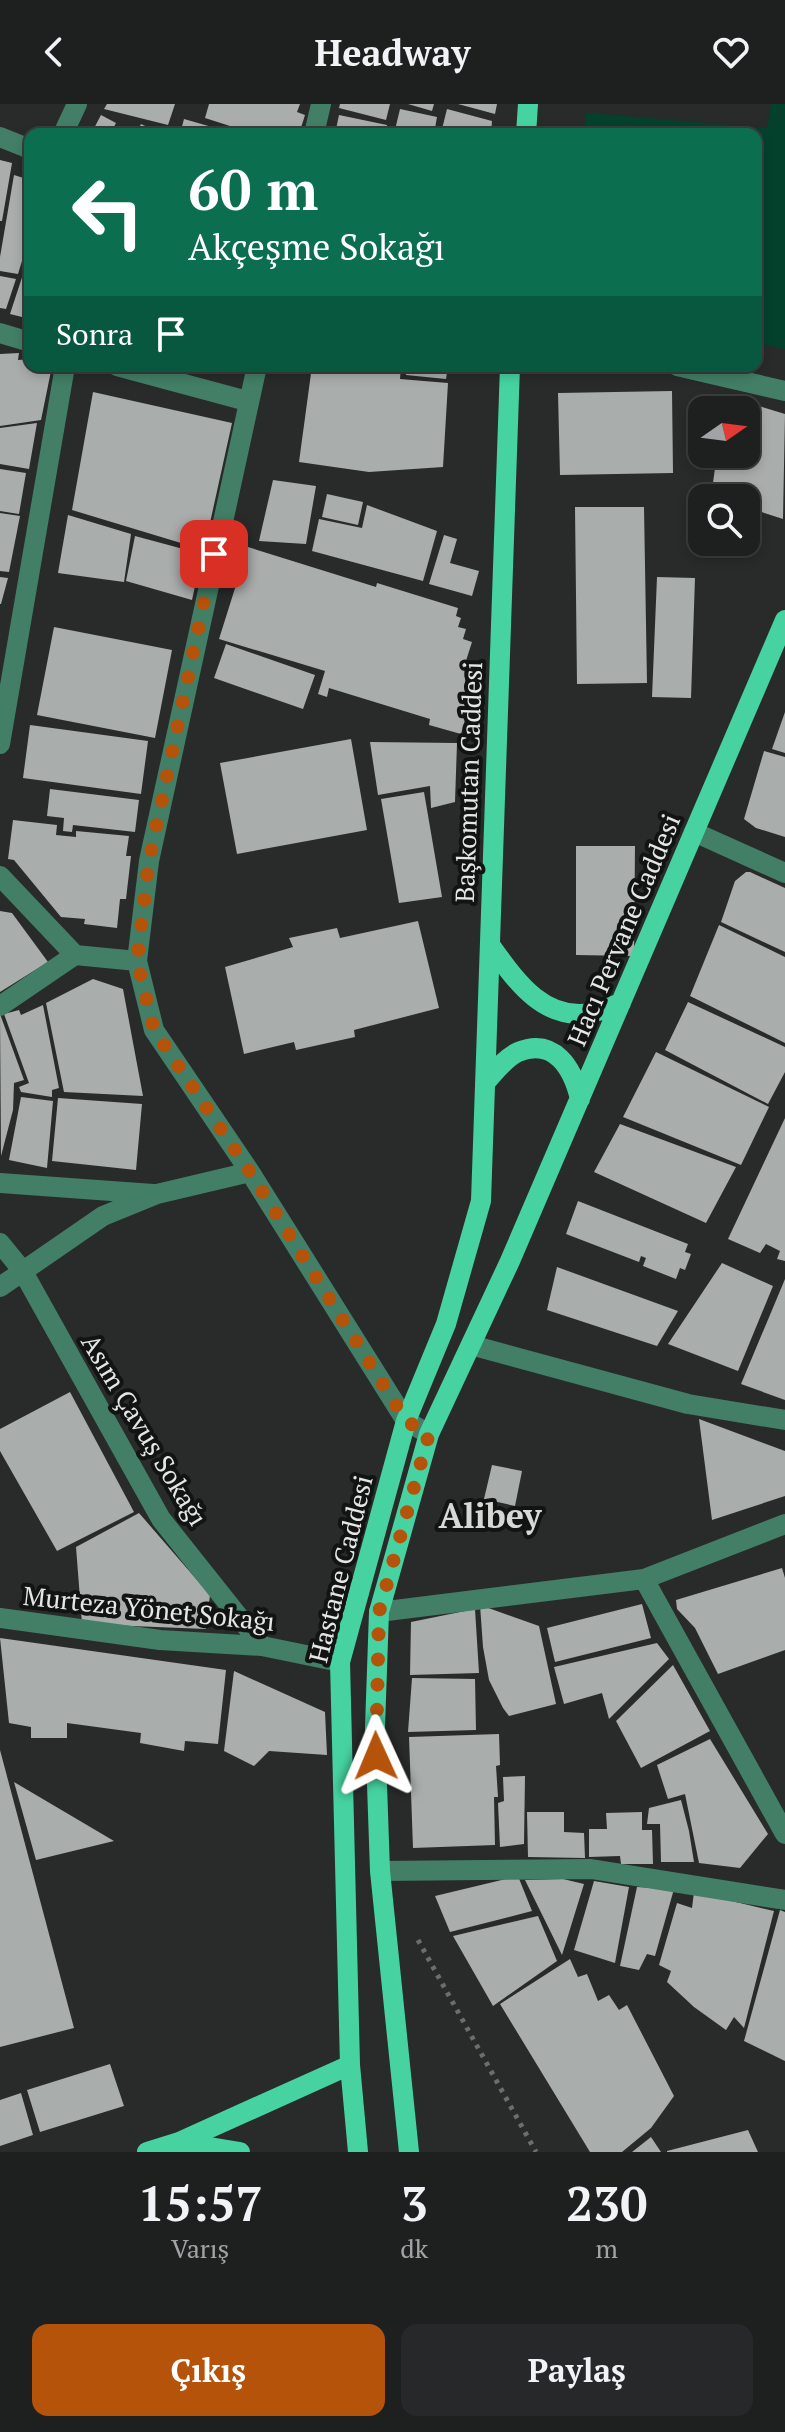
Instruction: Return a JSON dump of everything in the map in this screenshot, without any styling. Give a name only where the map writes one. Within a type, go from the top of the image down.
[{"type":"main road","points":[[526,128],[528,104]]},
{"type":"main road","name":"Başkomutan Caddesi","points":[[481,1201],[510,372]]},
{"type":"main road","name":"Hacı Pervane Caddesi","points":[[409,2152],[380,1871],[375,1727],[379,1612],[429,1434],[510,1261],[785,620]]},
{"type":"main road","points":[[490,945],[520,985],[550,1009],[570,1014],[593,1013],[621,1003]]},
{"type":"main road","points":[[485,1083],[518,1052],[539,1049],[563,1060],[575,1077],[580,1099]]},
{"type":"main road","name":"Hastane Caddesi","points":[[358,2152],[350,2065],[340,1662],[406,1421],[446,1324],[481,1201]]},
{"type":"main road","points":[[147,2152],[179,2142],[350,2065]]},
{"type":"main road","points":[[179,2142],[240,2152]]},
{"type":"street","points":[[66,128],[77,104]]},
{"type":"street","points":[[315,128],[321,104]]},
{"type":"street","points":[[0,137],[24,147]]},
{"type":"street","points":[[0,333],[24,340]]},
{"type":"street","points":[[0,744],[64,372]]},
{"type":"street","points":[[139,372],[247,401]]},
{"type":"street","points":[[255,372],[149,861],[137,961],[154,1030],[250,1172],[406,1421],[429,1434]]},
{"type":"street","points":[[703,372],[785,391]]},
{"type":"street","points":[[694,832],[785,873]]},
{"type":"street","points":[[0,876],[75,955]]},
{"type":"street","points":[[0,1006],[75,955],[137,961]]},
{"type":"street","points":[[0,1287],[103,1216],[157,1194],[250,1172]]},
{"type":"street","points":[[0,1183],[157,1194]]},
{"type":"street","name":"Asım Çavuş Sokağı","points":[[0,1243],[22,1270],[161,1519],[262,1646]]},
{"type":"street","points":[[471,1345],[688,1404],[785,1420]]},
{"type":"street","points":[[379,1612],[644,1579],[785,1524]]},
{"type":"street","points":[[644,1579],[784,1827]]},
{"type":"street","name":"Murteza Yönet Sokağı","points":[[0,1618],[160,1640],[262,1646],[340,1662]]},
{"type":"street","points":[[380,1871],[591,1869],[785,1900]]},
{"type":"path","points":[[417,1938],[536,2152]]},
{"type":"green space","points":[[771,104],[785,104],[785,349],[762,344],[762,128],[585,128],[586,113],[767,128]]},
{"type":"building","points":[[107,104],[175,104],[168,125],[104,109]]},
{"type":"building","points":[[209,104],[300,104],[297,112],[305,115],[301,128],[236,128],[205,118]]},
{"type":"building","points":[[340,104],[390,104],[386,120],[339,108]]},
{"type":"building","points":[[408,104],[434,104],[432,111]]},
{"type":"building","points":[[458,104],[497,104],[495,114]]},
{"type":"building","points":[[400,109],[437,117],[435,128],[395,128]]},
{"type":"building","points":[[447,109],[492,121],[491,128],[442,128]]},
{"type":"building","points":[[101,115],[116,123],[113,128],[94,128]]},
{"type":"building","points":[[339,115],[387,125],[387,128],[336,128]]},
{"type":"building","points":[[184,119],[216,128],[182,128]]},
{"type":"building","points":[[0,160],[12,163],[2,221],[0,221]]},
{"type":"building","points":[[14,175],[24,178],[24,254],[18,274],[0,271]]},
{"type":"building","points":[[24,271],[24,318],[10,314]]},
{"type":"building","points":[[0,276],[16,279],[6,309],[0,308]]},
{"type":"building","points":[[19,353],[18,360],[24,360],[24,372],[51,372],[41,420],[0,426],[0,354]]},
{"type":"building","points":[[311,372],[401,372],[400,379],[448,383],[443,467],[369,472],[299,462]]},
{"type":"building","points":[[406,372],[447,372],[446,379],[406,375]]},
{"type":"building","points":[[672,391],[673,473],[560,475],[558,393]]},
{"type":"building","points":[[93,392],[232,423],[204,550],[72,510]]},
{"type":"building","points":[[760,406],[785,414],[783,519],[760,512],[760,484],[713,484],[715,468],[760,468]]},
{"type":"building","points":[[37,423],[29,469],[0,464],[0,428]]},
{"type":"building","points":[[0,469],[26,473],[19,514],[0,511]]},
{"type":"building","points":[[273,480],[316,486],[306,544],[259,541]]},
{"type":"building","points":[[327,494],[363,502],[358,525],[322,517]]},
{"type":"building","points":[[367,505],[437,531],[423,581],[312,551],[319,519],[362,528]]},
{"type":"building","points":[[575,507],[644,507],[647,683],[577,684]]},
{"type":"building","points":[[0,513],[20,516],[9,572],[0,571]]},
{"type":"building","points":[[68,515],[131,534],[124,582],[58,573]]},
{"type":"building","points":[[444,535],[457,539],[450,563],[479,571],[472,596],[429,584]]},
{"type":"building","points":[[135,536],[202,554],[192,600],[126,581]]},
{"type":"building","points":[[248,547],[376,587],[377,583],[458,608],[456,616],[461,618],[458,627],[466,629],[463,639],[472,642],[464,667],[466,690],[463,700],[470,702],[461,734],[429,725],[430,719],[329,688],[327,697],[318,694],[325,671],[219,639]]},
{"type":"building","points":[[0,577],[8,578],[1,604],[0,604]]},
{"type":"building","points":[[657,577],[695,578],[691,698],[652,697]]},
{"type":"building","points":[[54,627],[172,650],[155,738],[37,715]]},
{"type":"building","points":[[226,644],[315,675],[303,709],[214,678]]},
{"type":"building","points":[[785,712],[785,753],[772,749]]},
{"type":"building","points":[[30,725],[148,741],[141,794],[23,778]]},
{"type":"building","points":[[351,739],[367,830],[237,854],[220,763]]},
{"type":"building","points":[[370,742],[457,743],[455,802],[431,808],[430,786],[378,795]]},
{"type":"building","points":[[764,751],[785,757],[785,837],[756,828],[744,819]]},
{"type":"building","points":[[50,789],[139,800],[135,832],[73,825],[72,832],[63,831],[64,818],[47,816]]},
{"type":"building","points":[[424,792],[442,897],[399,903],[381,799]]},
{"type":"building","points":[[13,820],[57,825],[56,835],[76,837],[76,831],[129,836],[126,856],[131,856],[126,899],[120,899],[117,928],[84,924],[85,919],[61,917],[14,860],[8,859]]},
{"type":"building","points":[[576,846],[635,846],[634,956],[576,955]]},
{"type":"building","points":[[746,872],[785,888],[785,952],[721,922],[735,881]]},
{"type":"building","points":[[0,911],[12,913],[48,962],[0,992]]},
{"type":"building","points":[[418,921],[439,1008],[354,1030],[355,1037],[296,1050],[294,1042],[244,1054],[225,967],[293,947],[289,938],[337,928],[340,938]]},
{"type":"building","points":[[719,925],[785,957],[785,1043],[690,996]]},
{"type":"building","points":[[93,979],[123,989],[143,1096],[64,1092],[46,1003]]},
{"type":"building","points":[[688,1002],[785,1047],[785,1072],[768,1104],[665,1050]]},
{"type":"building","points":[[43,1005],[59,1088],[52,1090],[52,1097],[21,1092],[19,1087],[29,1083],[4,1014],[19,1010],[21,1015]]},
{"type":"building","points":[[0,1014],[24,1080],[14,1083],[13,1110],[1,1156]]},
{"type":"building","points":[[656,1052],[769,1107],[741,1165],[623,1117]]},
{"type":"building","points":[[21,1097],[53,1101],[47,1168],[9,1160]]},
{"type":"building","points":[[58,1098],[142,1104],[136,1170],[52,1161]]},
{"type":"building","points":[[785,1118],[785,1261],[777,1259],[780,1251],[766,1244],[760,1253],[728,1239]]},
{"type":"building","points":[[620,1124],[736,1167],[706,1223],[594,1172]]},
{"type":"building","points":[[578,1201],[688,1244],[685,1252],[691,1254],[685,1270],[680,1268],[676,1279],[643,1266],[646,1258],[641,1256],[639,1262],[566,1234]]},
{"type":"building","points":[[722,1263],[773,1286],[738,1371],[668,1344]]},
{"type":"building","points":[[557,1267],[678,1311],[657,1346],[547,1310]]},
{"type":"building","points":[[785,1279],[785,1400],[741,1384]]},
{"type":"building","points":[[70,1392],[134,1512],[57,1551],[0,1451],[0,1429]]},
{"type":"building","points":[[699,1419],[785,1451],[785,1496],[712,1520]]},
{"type":"building","points":[[492,1465],[522,1471],[515,1506],[484,1499]]},
{"type":"building","points":[[139,1513],[210,1595],[206,1629],[82,1624],[76,1547]]},
{"type":"building","points":[[782,1568],[785,1578],[785,1650],[718,1674],[695,1628],[677,1609],[676,1600]]},
{"type":"building","points":[[642,1604],[651,1638],[555,1662],[547,1628]]},
{"type":"building","points":[[480,1605],[539,1626],[556,1704],[509,1716],[489,1680]]},
{"type":"building","points":[[475,1609],[479,1673],[410,1675],[411,1622]]},
{"type":"building","points":[[0,1638],[226,1670],[218,1744],[185,1741],[184,1751],[140,1743],[141,1733],[67,1723],[67,1738],[31,1738],[31,1727],[9,1723]]},
{"type":"building","points":[[657,1643],[669,1659],[609,1719],[602,1693],[564,1704],[554,1667]]},
{"type":"building","points":[[673,1665],[710,1731],[641,1768],[616,1721]]},
{"type":"building","points":[[234,1671],[325,1712],[327,1755],[269,1751],[254,1766],[224,1751]]},
{"type":"building","points":[[412,1678],[475,1679],[476,1730],[408,1732]]},
{"type":"building","points":[[499,1734],[500,1765],[496,1766],[498,1797],[494,1797],[495,1845],[413,1848],[409,1737]]},
{"type":"building","points":[[710,1739],[768,1834],[740,1868],[699,1863],[685,1794],[668,1799],[657,1765]]},
{"type":"building","points":[[0,1750],[74,2028],[0,2047]]},
{"type":"building","points":[[525,1776],[524,1844],[500,1847],[498,1803],[504,1801],[503,1777]]},
{"type":"building","points":[[14,1782],[114,1841],[36,1860]]},
{"type":"building","points":[[681,1800],[694,1862],[661,1862],[660,1824],[647,1824],[649,1808]]},
{"type":"building","points":[[527,1812],[564,1812],[564,1832],[584,1833],[585,1858],[528,1857]]},
{"type":"building","points":[[642,1812],[642,1830],[652,1830],[653,1864],[621,1864],[620,1856],[589,1857],[589,1829],[607,1829],[606,1813]]},
{"type":"building","points":[[518,1876],[532,1911],[450,1932],[435,1896]]},
{"type":"building","points":[[563,1879],[584,1884],[562,1955],[525,1880]]},
{"type":"building","points":[[594,1881],[629,1887],[615,1963],[574,1950]]},
{"type":"building","points":[[637,1887],[674,1889],[655,1956],[647,1954],[639,1970],[620,1966]]},
{"type":"building","points":[[694,1892],[774,1911],[744,2028],[734,2017],[726,2030],[694,2007],[667,1982],[671,1971],[659,1965],[677,1903],[692,1908]]},
{"type":"building","points":[[780,1910],[785,1912],[785,2061],[744,2041]]},
{"type":"building","points":[[538,1916],[557,1961],[493,2006],[453,1936]]},
{"type":"building","points":[[570,1959],[578,1977],[587,1974],[598,2001],[609,1995],[619,2010],[627,2005],[674,2096],[651,2128],[622,2152],[590,2152],[500,2004]]},
{"type":"building","points":[[110,2064],[124,2106],[40,2132],[27,2090]]},
{"type":"building","points":[[21,2093],[33,2135],[0,2146],[0,2100]]},
{"type":"building","points":[[748,2130],[758,2152],[667,2152],[667,2151]]},
{"type":"building","points":[[651,2137],[661,2152],[632,2152]]},
{"type":"district","name":"Alibey","points":[[490,1516]]},
{"type":"route","points":[[214,554],[149,861],[137,961],[154,1030],[250,1172],[406,1421],[429,1434],[379,1612],[376,1756]]}]
